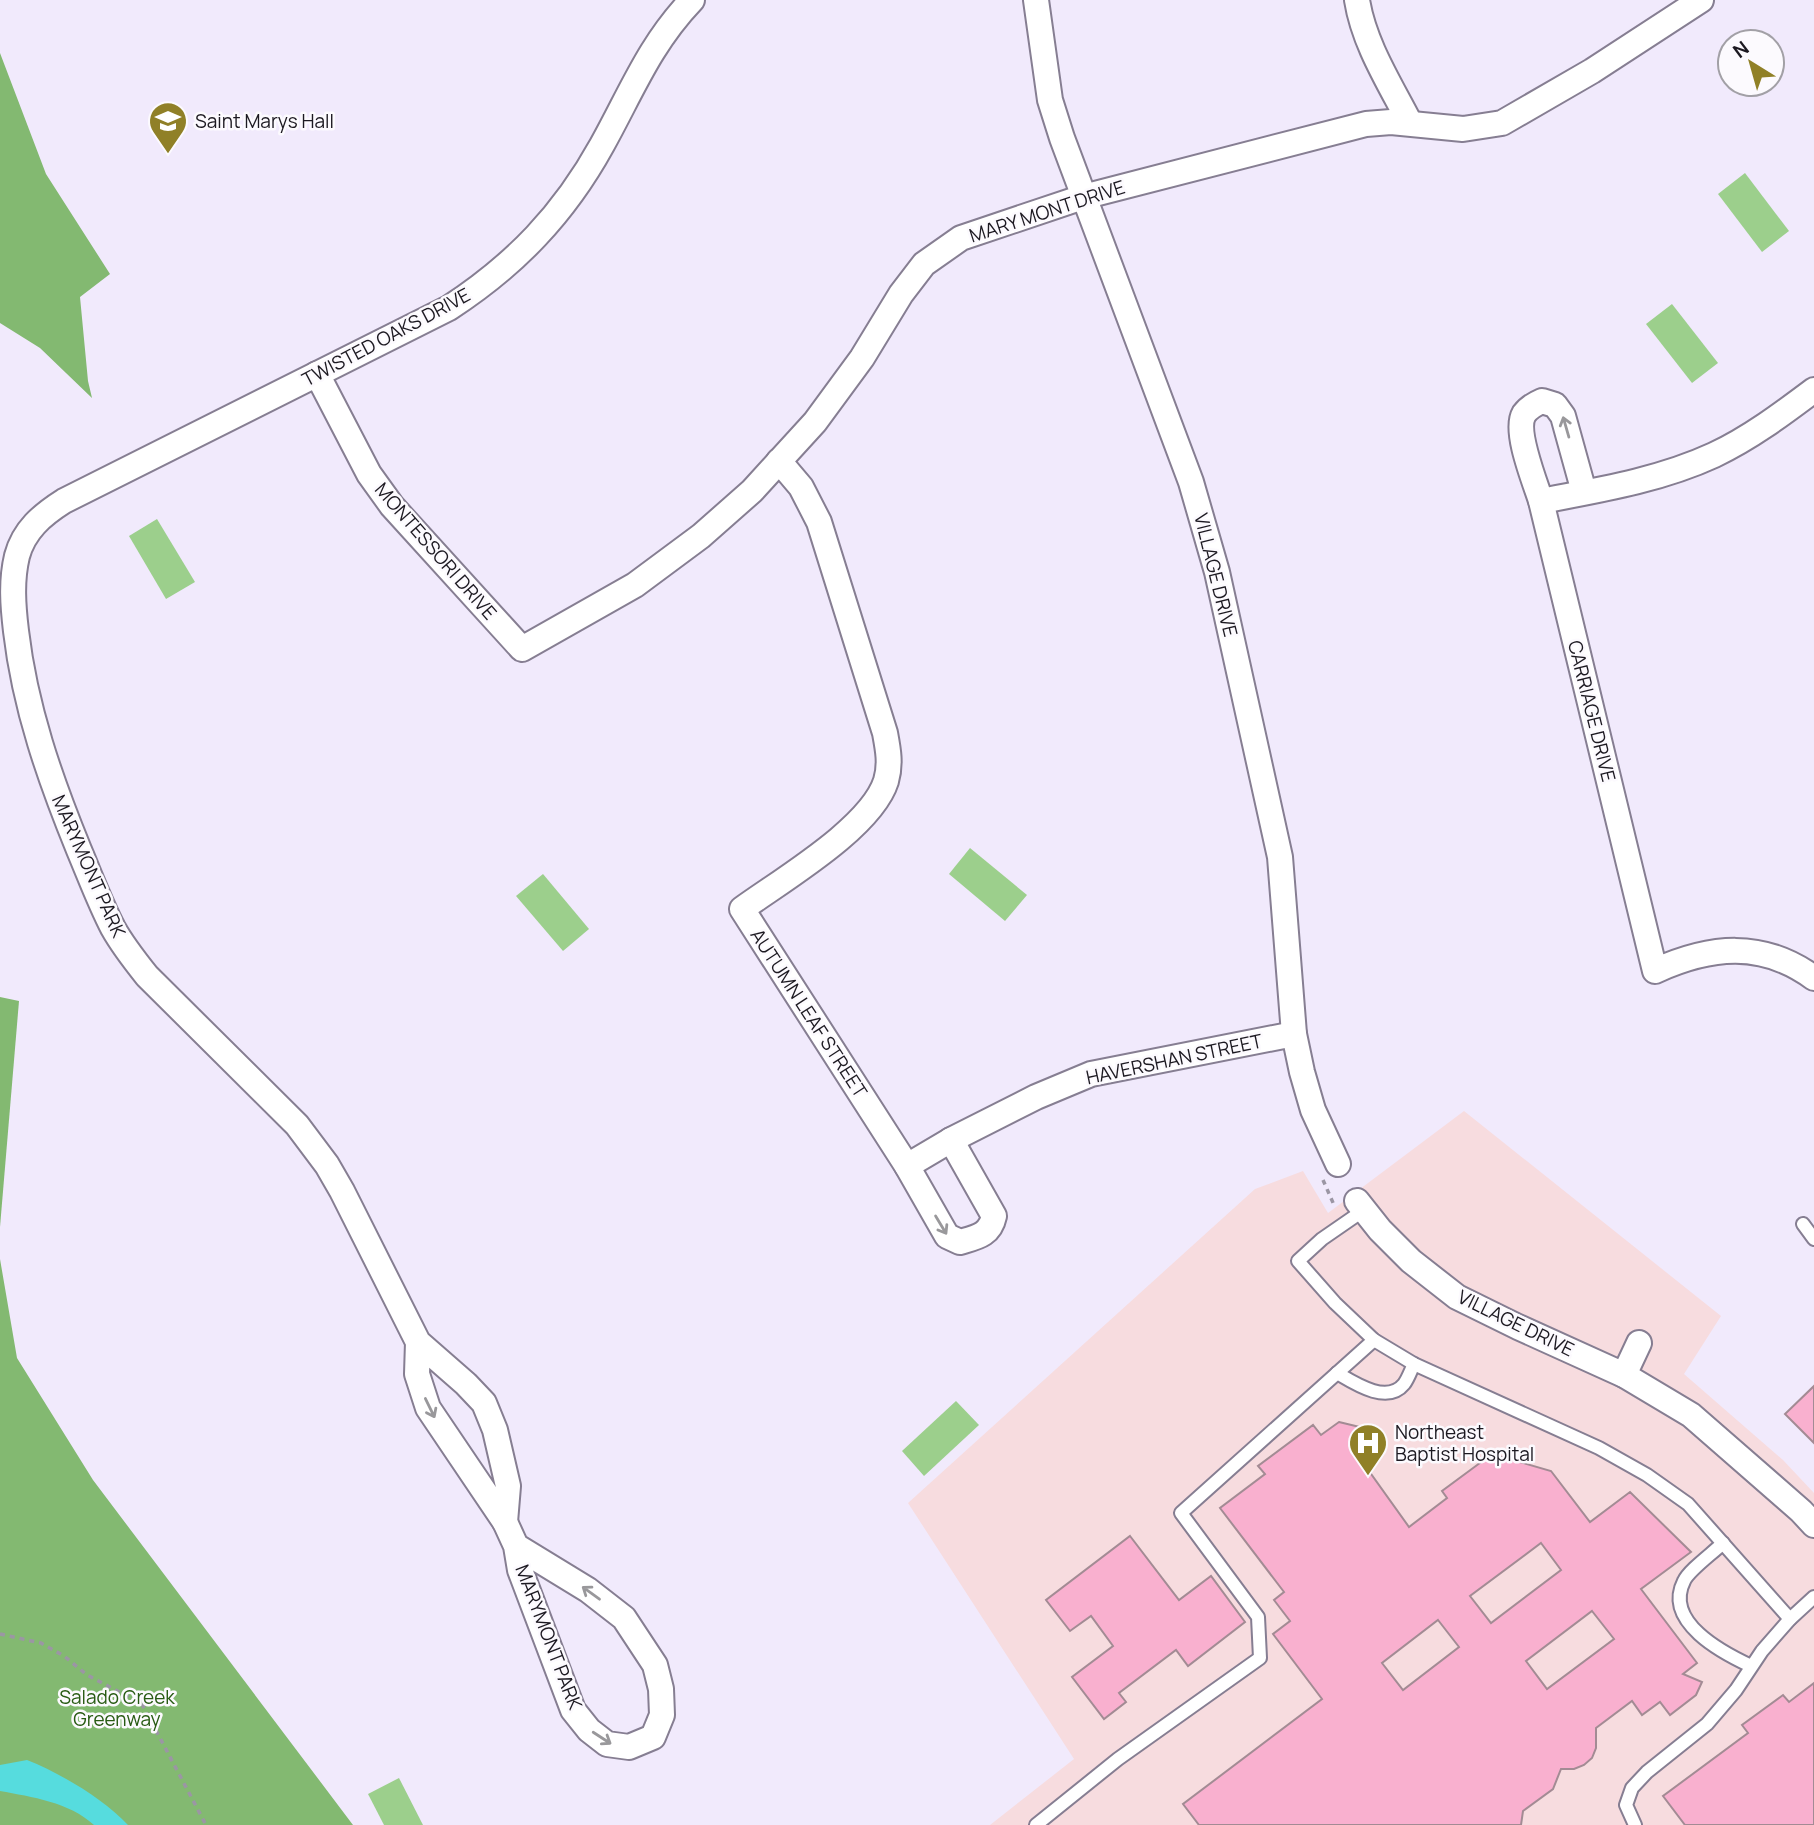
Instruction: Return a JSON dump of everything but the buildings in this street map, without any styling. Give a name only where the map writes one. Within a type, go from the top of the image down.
[{"type":"street","name":"TWISTED OAKS DRIVE","points":[[195,436],[449,308],[483,286],[527,247],[555,217],[601,146],[657,42],[692,0]]},
{"type":"street","name":"VILLAGE DRIVE","points":[[1036,0],[1051,100],[1083,197],[1191,482],[1217,572],[1280,857],[1294,1034],[1313,1110],[1338,1164]]},
{"type":"street","points":[[1357,0],[1378,62],[1410,123]]},
{"type":"street","name":"MARY MONT DRIVE","points":[[522,649],[635,585],[701,536],[752,491],[815,422],[924,264],[961,238],[1083,197],[1366,124],[1410,123],[1463,129],[1502,123],[1592,71],[1701,0]]},
{"type":"street","name":"MONTESSORI DRIVE","points":[[317,374],[369,474],[392,506],[522,649]]},
{"type":"street","points":[[1541,501],[1676,470],[1713,455],[1748,437],[1814,390]]},
{"type":"street","name":"CARRIAGE DRIVE","points":[[1584,492],[1563,416],[1555,405],[1542,401],[1532,406],[1523,416],[1520,431],[1541,501],[1655,971],[1685,958],[1710,952],[1734,951],[1760,954],[1784,962],[1814,978]]},
{"type":"street","name":"MARYMONT PARK","points":[[195,436],[64,501],[35,522],[27,534],[18,555],[13,601],[20,663],[34,729],[56,794],[102,904],[130,956],[297,1125],[342,1191],[418,1342],[466,1384],[484,1404],[495,1430],[508,1486],[505,1522]]},
{"type":"street","name":"AUTUMN LEAF STREET","points":[[779,461],[801,487],[819,522],[885,733],[889,767],[878,796],[857,823],[742,909],[906,1166],[947,1236],[960,1242],[985,1233],[992,1227],[994,1216],[951,1140]]},
{"type":"street","name":"HAVERSHAN STREET","points":[[906,1166],[951,1140],[1063,1084],[1091,1074],[1294,1034]]},
{"type":"street","name":"VILLAGE DRIVE","points":[[1360,1205],[1411,1261],[1457,1297],[1624,1376],[1691,1415],[1814,1525]]},
{"type":"street","name":"MARYMONT PARK","points":[[418,1342],[417,1374],[428,1408],[505,1522],[516,1546],[520,1570],[573,1710],[589,1730],[607,1744],[629,1747],[653,1737],[662,1715],[661,1689],[655,1665],[624,1618],[588,1590],[516,1546]]},
{"type":"street","points":[[1624,1376],[1639,1343]]},
{"type":"lane","points":[[1360,1205],[1298,1261],[1335,1303],[1374,1340],[1414,1364],[1599,1448],[1647,1475],[1688,1504],[1790,1619]]},
{"type":"lane","points":[[1803,1224],[1814,1239]]},
{"type":"lane","points":[[1036,1825],[1118,1759],[1260,1658],[1258,1617],[1181,1513],[1374,1340]]},
{"type":"lane","points":[[1337,1373],[1362,1387],[1385,1393],[1403,1386],[1414,1364]]},
{"type":"lane","points":[[1723,1543],[1684,1580],[1679,1600],[1691,1627],[1717,1650],[1751,1666]]},
{"type":"lane","points":[[1633,1824],[1626,1805],[1632,1788],[1647,1772],[1707,1724],[1736,1690],[1762,1651],[1814,1597]]},
{"type":"path","points":[[1338,1164],[1320,1175],[1335,1208],[1339,1213],[1360,1205]]},
{"type":"path","points":[[0,1634],[41,1643],[64,1656],[87,1675],[142,1704],[206,1825]]},
{"type":"shaded area","name":"Northeast Baptist Hospital","points":[[1464,1111],[1721,1316],[1684,1374],[1783,1460],[1814,1493],[1814,1825],[990,1825],[1074,1759],[908,1503],[1255,1189],[1303,1171],[1328,1213]]},
{"type":"green space","points":[[0,53],[46,174],[110,274],[80,297],[92,398],[40,348],[0,323]]},
{"type":"green space","points":[[1745,173],[1789,231],[1762,252],[1718,194]]},
{"type":"green space","points":[[1672,304],[1718,363],[1692,383],[1646,324]]},
{"type":"green space","points":[[157,519],[195,582],[166,599],[129,536]]},
{"type":"green space","points":[[970,848],[1027,895],[1005,921],[949,874]]},
{"type":"green space","points":[[543,874],[589,929],[563,951],[516,896]]},
{"type":"green space","points":[[0,997],[19,1001],[0,1227]]},
{"type":"green space","name":"Salado Creek Greenway","points":[[0,1259],[17,1358],[93,1480],[353,1825],[0,1825]]},
{"type":"green space","points":[[956,1401],[979,1425],[924,1476],[902,1451]]},
{"type":"green space","points":[[399,1778],[423,1825],[384,1825],[368,1794]]},
{"type":"water","points":[[27,1760],[81,1788],[128,1825],[94,1825],[62,1806],[0,1791],[0,1765]]},
{"type":"place","name":"Saint Marys Hall","points":[[168,155]]},
{"type":"place","name":"Northeast Baptist Hospital","points":[[1368,1477]]}]
